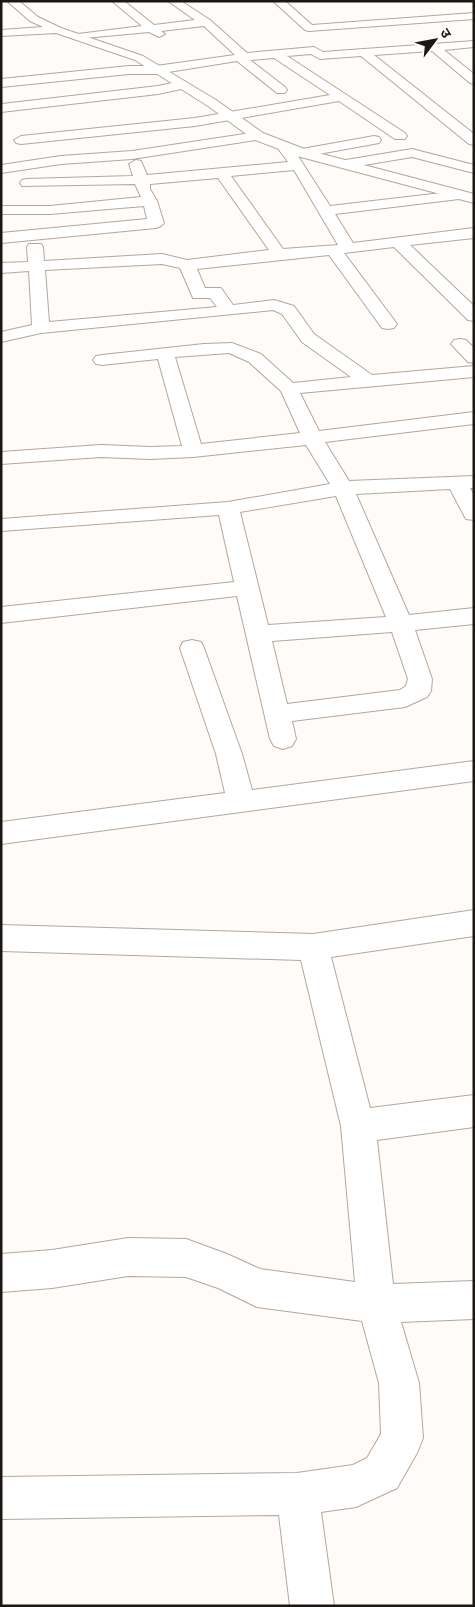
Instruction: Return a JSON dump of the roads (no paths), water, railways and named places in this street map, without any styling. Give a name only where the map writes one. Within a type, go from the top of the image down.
[{"type":"street","points":[[12,1],[34,19],[57,30],[139,58],[230,115],[258,136],[284,147],[300,159],[341,249],[388,324]]},
{"type":"street","points":[[117,1],[166,40]]},
{"type":"street","points":[[173,1],[206,22],[242,58],[281,90]]},
{"type":"street","points":[[278,2],[284,1]]},
{"type":"street","points":[[278,2],[309,28],[474,16]]},
{"type":"street","points":[[296,16],[315,14]]},
{"type":"street","points":[[78,37],[206,22]]},
{"type":"street","points":[[1,33],[57,30]]},
{"type":"street","points":[[1,83],[129,70],[156,70],[314,50],[320,56],[474,44]]},
{"type":"street","points":[[434,47],[469,71],[474,80]]},
{"type":"street","points":[[362,52],[474,142]]},
{"type":"street","points":[[1,210],[50,210],[222,172],[300,159],[400,136],[276,54]]},
{"type":"street","points":[[26,190],[16,132],[2,108],[158,90],[182,85]]},
{"type":"street","points":[[16,132],[195,122],[340,97]]},
{"type":"street","points":[[1,169],[22,164],[132,155],[258,136]]},
{"type":"street","points":[[346,164],[474,142]]},
{"type":"street","points":[[412,153],[474,169]]},
{"type":"street","points":[[132,155],[156,224],[162,259]]},
{"type":"street","points":[[300,159],[346,164],[474,199]]},
{"type":"street","points":[[222,172],[278,254]]},
{"type":"street","points":[[1,198],[26,190],[145,190]]},
{"type":"street","points":[[325,211],[459,195]]},
{"type":"street","points":[[426,199],[439,211]]},
{"type":"street","points":[[452,222],[469,234]]},
{"type":"street","points":[[1,238],[156,224]]},
{"type":"street","points":[[1,268],[162,259],[187,265],[469,234]]},
{"type":"street","points":[[397,242],[474,316]]},
{"type":"street","points":[[35,245],[35,266],[41,328]]},
{"type":"street","points":[[187,265],[199,294],[215,292],[228,311]]},
{"type":"street","points":[[452,293],[474,290]]},
{"type":"street","points":[[1,337],[41,328],[274,305],[288,310],[308,338],[366,380]]},
{"type":"street","points":[[90,324],[104,367],[166,353],[232,348],[255,358],[289,389],[312,438],[343,488],[401,624],[420,679],[418,691],[405,698],[276,714]]},
{"type":"street","points":[[460,344],[474,358]]},
{"type":"street","points":[[166,353],[193,451]]},
{"type":"street","points":[[289,389],[366,380],[474,371]]},
{"type":"street","points":[[1,458],[102,451],[150,453],[193,451],[474,418]]},
{"type":"street","points":[[1,525],[228,508],[343,488],[465,482],[474,514]]},
{"type":"street","points":[[228,508],[283,739]]},
{"type":"street","points":[[1,615],[247,588]]},
{"type":"street","points":[[258,634],[401,624],[474,616]]},
{"type":"street","points":[[192,648],[229,754],[241,801]]},
{"type":"street","points":[[1,834],[474,771]]},
{"type":"street","points":[[1,938],[313,947],[474,923]]},
{"type":"street","points":[[1,1498],[297,1494],[356,1486],[382,1473],[402,1438],[399,1383],[376,1304],[358,1126],[313,947]]},
{"type":"street","points":[[358,1126],[474,1111]]},
{"type":"street","points":[[1,1273],[52,1269],[128,1257],[186,1258],[227,1273],[257,1288],[376,1304],[474,1300]]},
{"type":"street","points":[[297,1494],[312,1606]]}]
